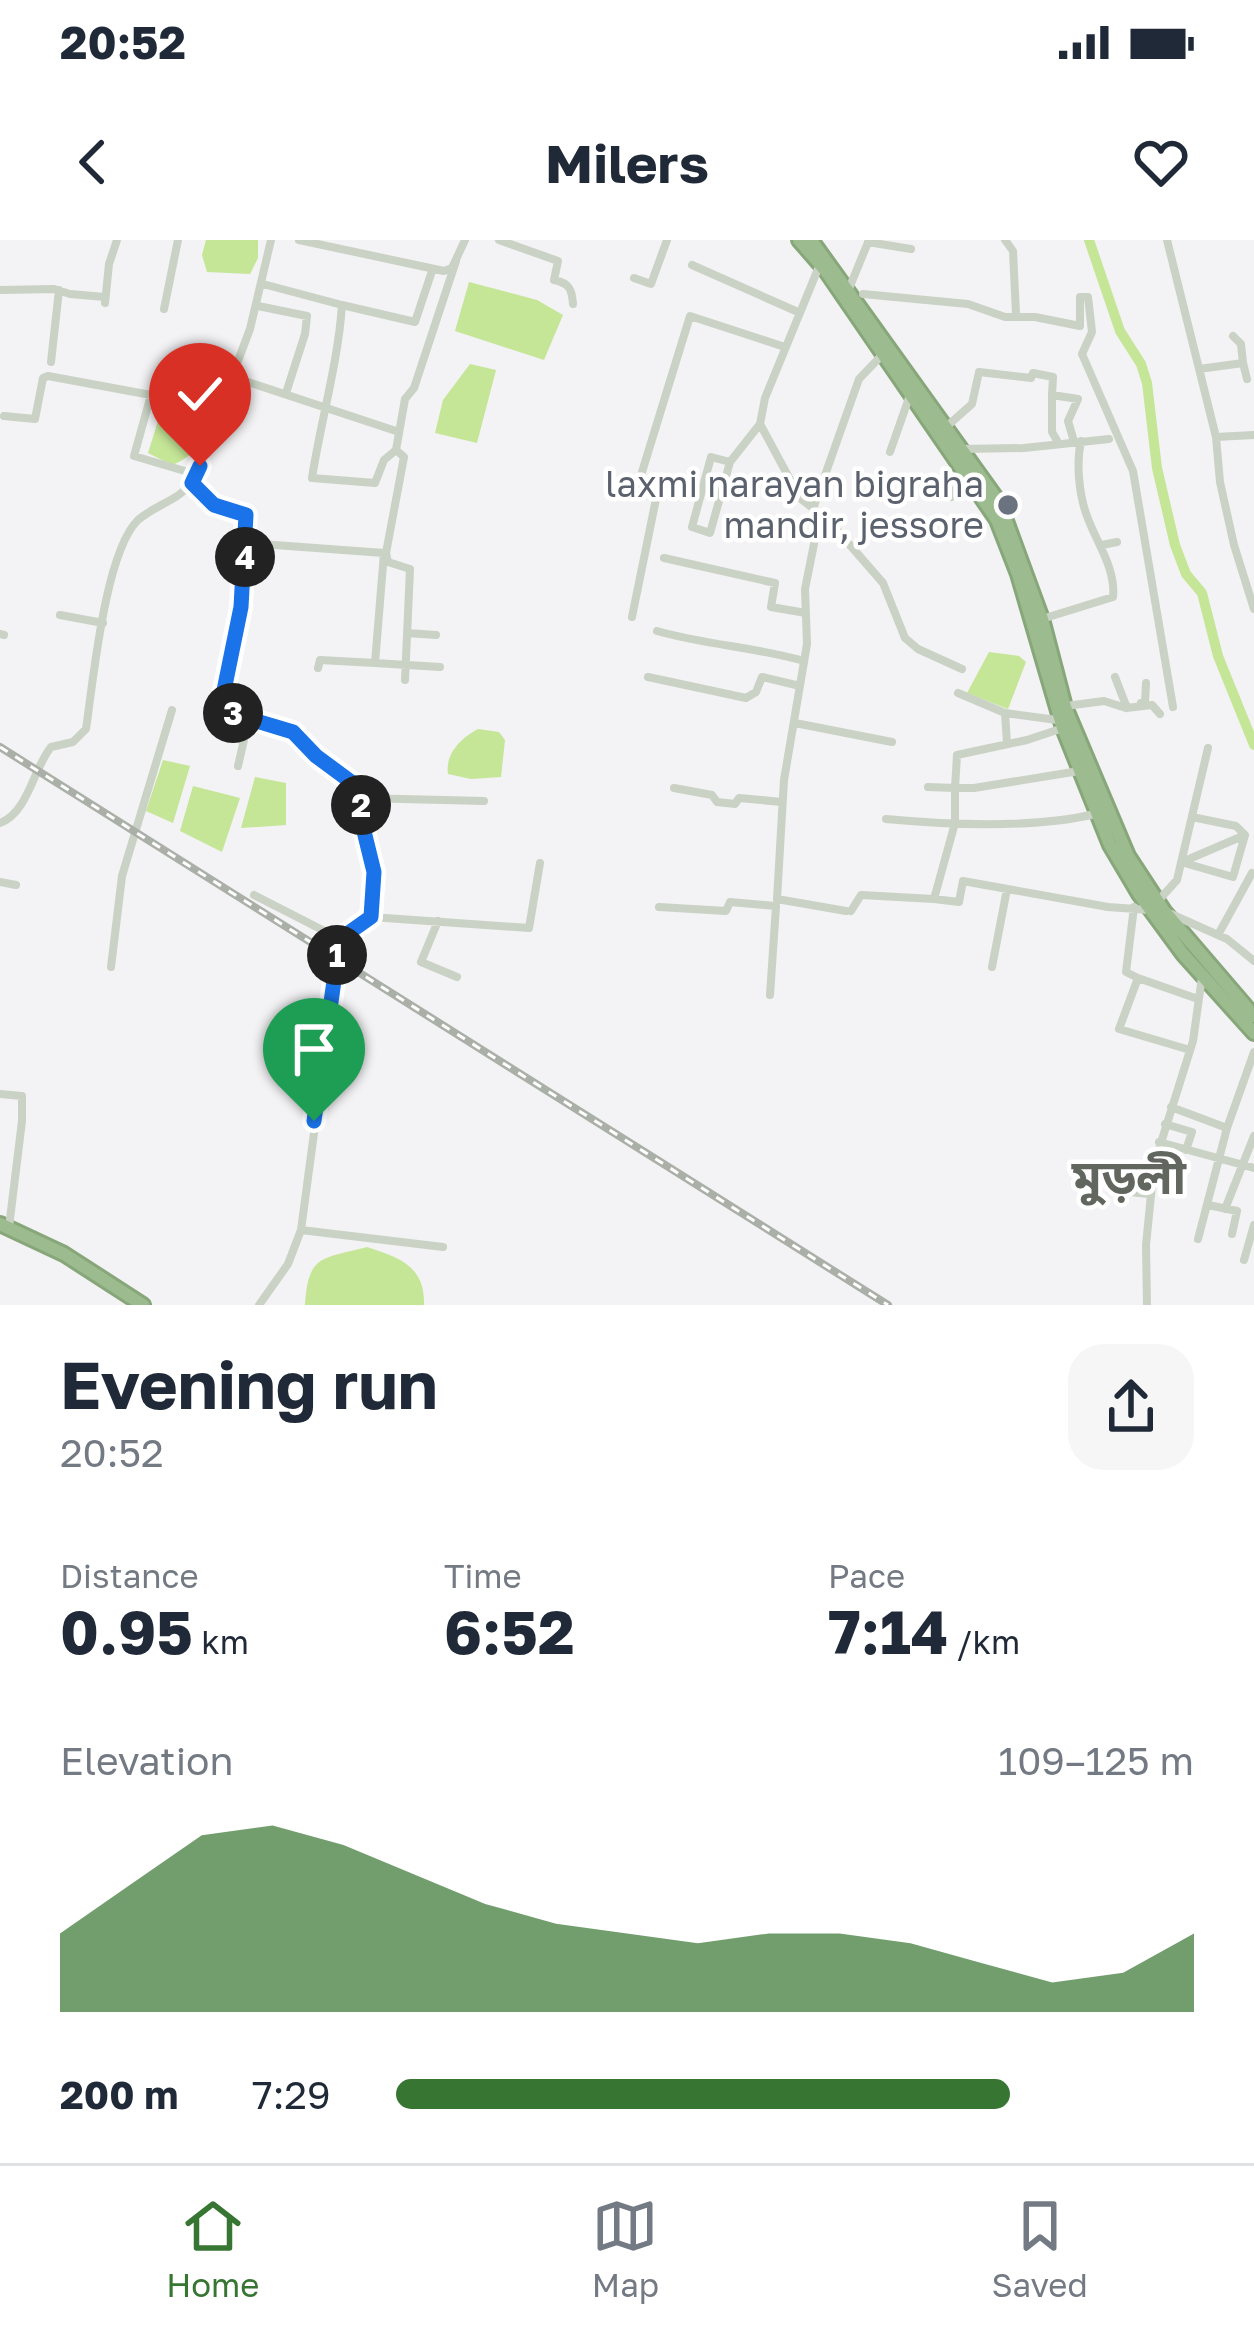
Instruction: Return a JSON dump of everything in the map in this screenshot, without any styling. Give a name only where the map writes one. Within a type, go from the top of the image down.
[{"type":"highway","points":[[799,240],[852,293],[883,354],[989,505],[1006,542],[1060,724],[1095,814],[1138,894],[1158,908],[1254,1016]]},
{"type":"highway","points":[[812,240],[1006,514],[1065,706],[1128,856],[1203,976],[1254,1033]]},
{"type":"highway","points":[[5,1225],[64,1254],[143,1305]]},
{"type":"street","points":[[0,290],[59,290],[105,300],[117,240]]},
{"type":"street","points":[[164,309],[178,240]]},
{"type":"street","points":[[0,823],[10,820],[20,807],[51,747],[74,742],[86,729],[117,565],[139,520],[179,496],[194,478],[258,306],[272,240]]},
{"type":"street","points":[[299,240],[432,271],[448,271],[456,261]]},
{"type":"street","points":[[342,305],[340,343],[312,478],[375,484],[384,460],[397,450],[405,399],[414,388],[465,240]]},
{"type":"street","points":[[500,240],[558,261],[554,280],[566,283],[573,304]]},
{"type":"street","points":[[634,278],[651,284],[667,240]]},
{"type":"street","points":[[1005,240],[1012,250],[1016,314]]},
{"type":"street","points":[[1167,240],[1216,437],[1229,524],[1254,609]]},
{"type":"street","points":[[911,249],[869,241],[852,293],[968,304],[1005,317],[1080,326],[1080,297],[1088,297],[1092,332],[1082,354],[1133,471],[1173,707]]},
{"type":"street","points":[[692,265],[798,312]]},
{"type":"street","points":[[820,265],[784,347],[760,424],[794,489],[883,583],[905,638],[962,669]]},
{"type":"street","points":[[263,284],[415,322],[432,271]]},
{"type":"street","points":[[51,362],[59,290]]},
{"type":"street","points":[[258,306],[307,316],[286,393]]},
{"type":"street","points":[[632,617],[656,499],[638,485],[690,317],[784,347]]},
{"type":"street","points":[[1233,336],[1241,344],[1247,379]]},
{"type":"street","points":[[770,995],[782,802],[804,661],[805,589],[817,512],[859,379],[883,354]]},
{"type":"street","points":[[1199,369],[1243,363]]},
{"type":"street","points":[[946,427],[972,404],[979,371],[1053,377],[1052,432],[1059,444]]},
{"type":"street","points":[[2,415],[35,419],[43,378],[48,376],[151,395],[134,456],[194,478],[214,505],[246,515],[241,607],[220,710],[293,732],[362,790],[360,815],[374,872],[371,917]]},
{"type":"street","points":[[233,377],[399,432]]},
{"type":"street","points":[[890,452],[910,393]]},
{"type":"street","points":[[1042,619],[1113,597],[1114,586],[1087,516],[1077,439],[1068,421],[1078,399],[1052,395]]},
{"type":"street","points":[[730,462],[711,457],[692,527],[710,533],[730,462],[760,424]]},
{"type":"street","points":[[1216,437],[1254,435]]},
{"type":"street","points":[[960,448],[1109,440]]},
{"type":"street","points":[[397,450],[404,457],[386,559],[410,568],[405,680]]},
{"type":"street","points":[[951,496],[966,472]]},
{"type":"street","points":[[1102,545],[1117,542]]},
{"type":"street","points":[[246,543],[384,553],[376,664]]},
{"type":"street","points":[[664,558],[775,583],[771,607],[806,613]]},
{"type":"street","points":[[60,614],[103,622]]},
{"type":"street","points":[[657,631],[708,645],[760,648],[804,661]]},
{"type":"street","points":[[407,633],[436,635]]},
{"type":"street","points":[[318,668],[320,659],[440,667]]},
{"type":"street","points":[[1114,676],[1126,709]]},
{"type":"street","points":[[648,677],[746,698],[756,692],[762,677],[800,686]]},
{"type":"street","points":[[1126,709],[1145,702],[1146,683]]},
{"type":"street","points":[[958,693],[1005,713],[1060,724]]},
{"type":"street","points":[[1065,706],[1104,701],[1126,709],[1152,705],[1160,714]]},
{"type":"street","points":[[111,967],[122,876],[172,710]]},
{"type":"street","points":[[1005,713],[1006,744]]},
{"type":"street","points":[[238,766],[250,718]]},
{"type":"street","points":[[795,722],[892,742]]},
{"type":"street","points":[[934,898],[955,823],[956,755],[1006,744],[1060,724]]},
{"type":"street","points":[[1158,908],[1177,880],[1208,748]]},
{"type":"street","points":[[928,787],[974,788],[1079,771]]},
{"type":"street","points":[[674,788],[712,795],[717,802],[735,804],[739,798],[782,802]]},
{"type":"street","points":[[361,797],[484,802]]},
{"type":"street","points":[[886,819],[1048,821],[1095,814]]},
{"type":"street","points":[[1192,817],[1236,826],[1245,835]]},
{"type":"street","points":[[1181,862],[1233,877],[1245,835]]},
{"type":"street","points":[[1181,862],[1245,835]]},
{"type":"street","points":[[259,1305],[288,1264],[301,1230],[340,939],[371,917],[529,928],[540,863]]},
{"type":"street","points":[[1218,934],[1252,873]]},
{"type":"street","points":[[659,907],[726,911],[730,902],[776,902],[849,910],[861,895],[959,902],[963,881],[1158,908],[1218,934],[1254,961]]},
{"type":"street","points":[[0,882],[16,885]]},
{"type":"street","points":[[992,968],[1007,890]]},
{"type":"street","points":[[254,895],[340,939]]},
{"type":"street","points":[[1134,908],[1126,972],[1199,999]]},
{"type":"street","points":[[438,921],[421,962],[457,977]]},
{"type":"street","points":[[1147,1305],[1150,1194],[1159,1142],[1190,1050],[1203,976]]},
{"type":"street","points":[[1138,977],[1119,1029],[1190,1050]]},
{"type":"street","points":[[1198,1239],[1227,1128],[1254,1052]]},
{"type":"street","points":[[0,1094],[22,1096],[5,1225]]},
{"type":"street","points":[[1171,1107],[1227,1128]]},
{"type":"street","points":[[1165,1124],[1192,1132],[1186,1150]]},
{"type":"street","points":[[1225,1209],[1254,1136]]},
{"type":"street","points":[[1159,1142],[1254,1168]]},
{"type":"street","points":[[1110,1190],[1150,1194]]},
{"type":"street","points":[[1208,1205],[1238,1212],[1232,1234]]},
{"type":"street","points":[[1244,1260],[1254,1225]]},
{"type":"street","points":[[301,1230],[443,1247]]},
{"type":"shaded area","points":[[206,240],[258,240],[258,258],[250,274],[207,272],[202,255]]},
{"type":"shaded area","points":[[469,282],[537,300],[563,315],[544,360],[455,331]]},
{"type":"shaded area","points":[[470,364],[496,370],[477,443],[435,433],[443,400]]},
{"type":"shaded area","points":[[179,395],[209,411],[199,444],[172,465],[148,453],[158,421]]},
{"type":"shaded area","points":[[989,652],[1019,656],[1026,662],[1008,709],[967,693]]},
{"type":"shaded area","points":[[478,729],[499,732],[505,740],[501,777],[471,779],[448,774],[456,747]]},
{"type":"shaded area","points":[[163,760],[190,766],[173,823],[146,811]]},
{"type":"shaded area","points":[[255,777],[286,783],[286,825],[241,828]]},
{"type":"shaded area","points":[[193,786],[240,798],[222,852],[180,831]]},
{"type":"shaded area","points":[[367,1247],[400,1260],[415,1272],[424,1305],[305,1305],[310,1276],[320,1261]]},
{"type":"waterway","points":[[1089,240],[1120,331],[1147,383],[1157,468],[1175,545],[1186,574],[1202,593],[1218,656],[1254,745]]},
{"type":"railway","points":[[0,747],[888,1305]]},
{"type":"place","name":"laxmi narayan bigraha mandir, jessore","points":[[1008,505]]},
{"type":"district","name":"মুড়লী","points":[[1129,1177]]},
{"type":"route","points":[[200,466],[192,483],[214,505],[246,515],[241,607],[220,710],[293,732],[362,790],[360,815],[374,872],[371,917],[340,939],[314,1121]]}]
